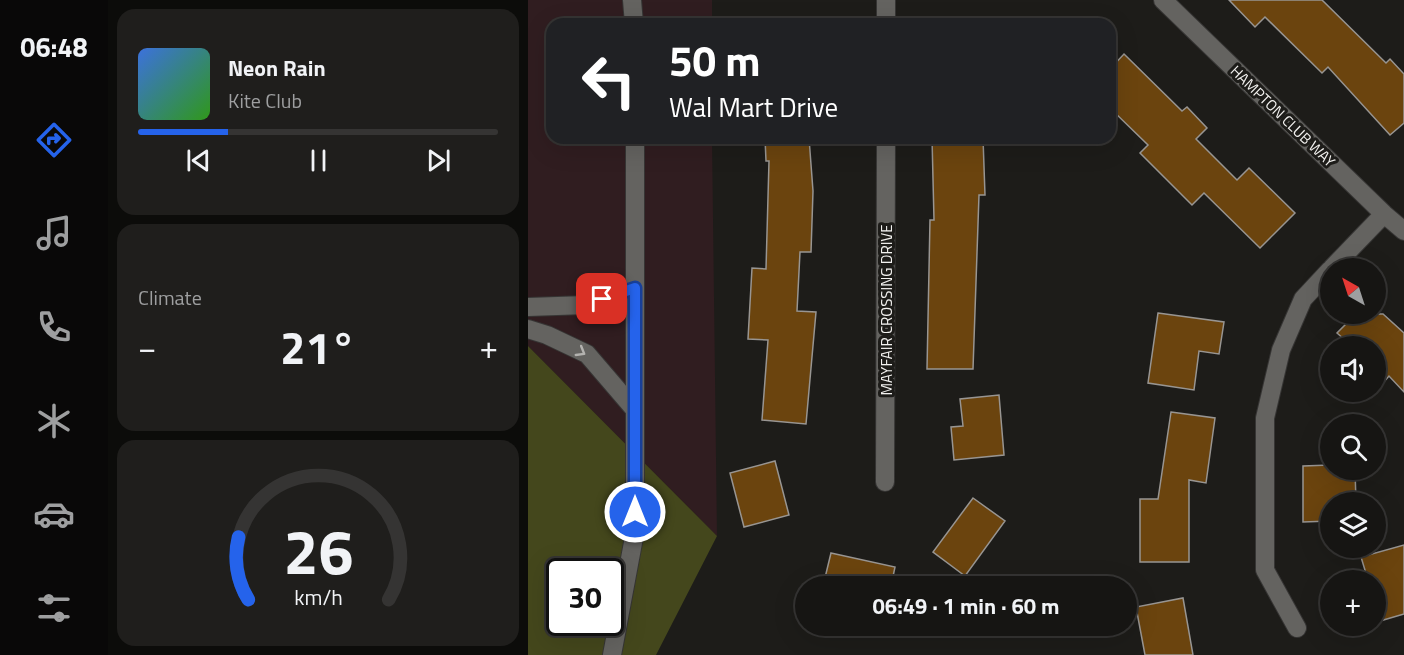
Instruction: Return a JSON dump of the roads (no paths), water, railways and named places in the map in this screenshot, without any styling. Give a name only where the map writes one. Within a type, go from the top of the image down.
[{"type":"street","points":[[632,0],[634,18]]},
{"type":"street","points":[[886,0],[886,18]]},
{"type":"street","name":"HAMPTON CLUB WAY","points":[[1163,0],[1404,231]]},
{"type":"street","points":[[612,655],[635,532],[635,144]]},
{"type":"street","name":"MAYFAIR CROSSING DRIVE","points":[[885,482],[886,144]]},
{"type":"street","points":[[1342,258],[1384,214]]},
{"type":"street","points":[[1297,628],[1265,570],[1265,417],[1281,350],[1303,298],[1320,280]]},
{"type":"street","points":[[528,307],[586,305],[635,288]]},
{"type":"street","points":[[528,329],[547,335],[587,354],[635,410]]}]
